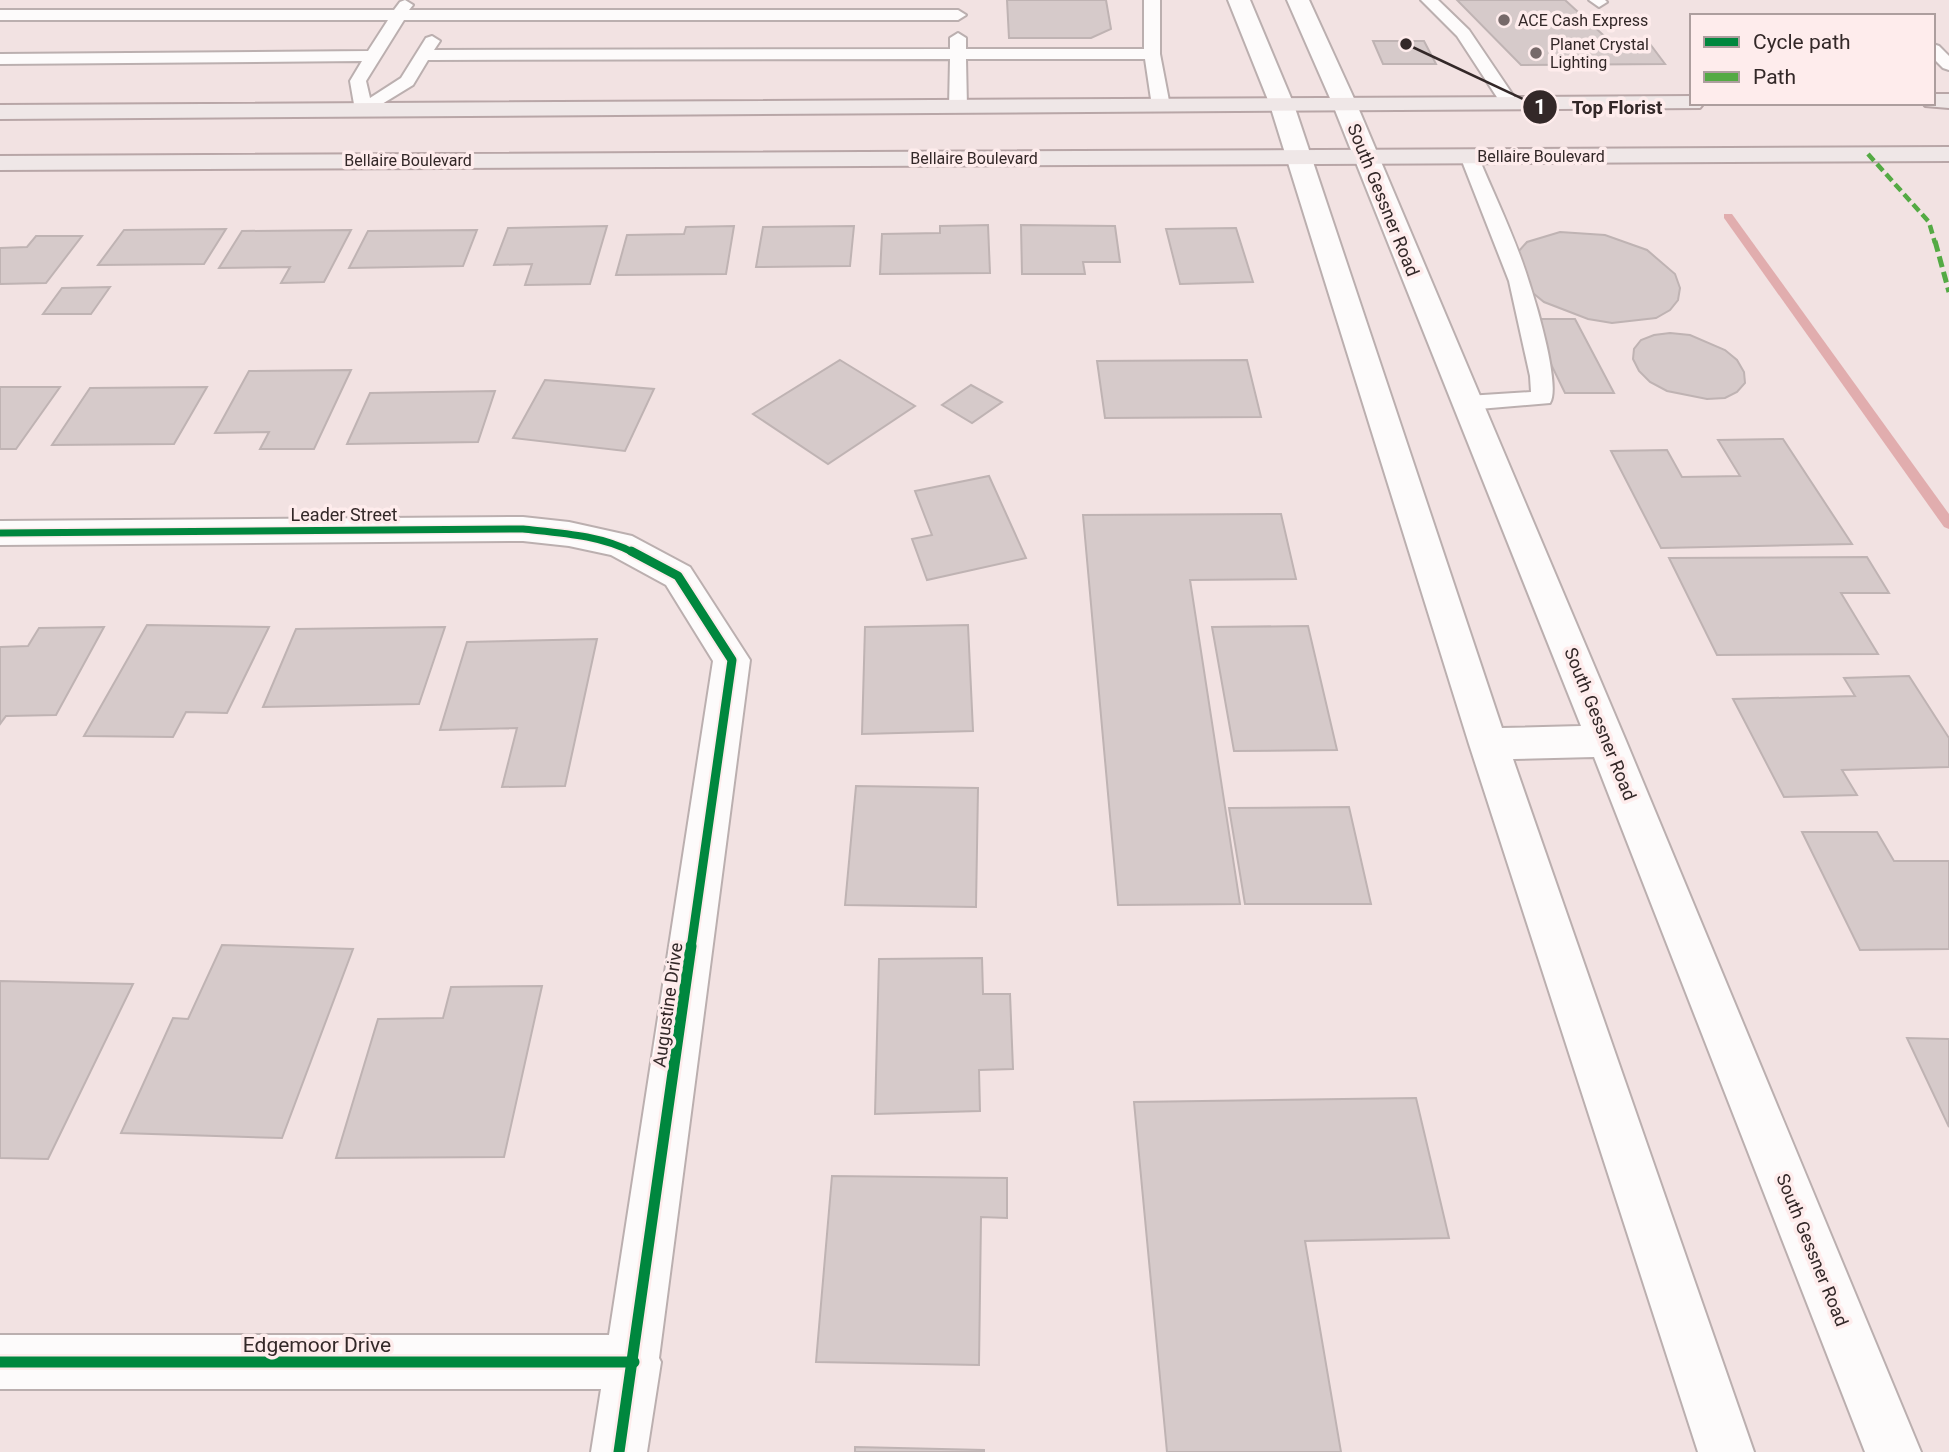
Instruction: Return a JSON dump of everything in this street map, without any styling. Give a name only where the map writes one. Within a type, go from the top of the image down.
[{"type":"main road","points":[[1239,0],[1282,105],[1488,744],[1726,1452]]},
{"type":"main road","name":"South Gessner Road","points":[[1298,0],[1345,105],[1607,741],[1893,1452]]},
{"type":"main road","name":"Bellaire Boulevard","points":[[0,163],[349,135],[958,107],[1690,103]]},
{"type":"main road","name":"Bellaire Boulevard","points":[[0,112],[349,135],[1298,157],[1949,154]]},
{"type":"main road","name":"Leader Street","points":[[0,534],[523,529],[569,534],[620,545],[678,576]]},
{"type":"main road","name":"Augustine Drive","points":[[620,1452],[732,660],[678,576]]},
{"type":"main road","points":[[1488,744],[1607,741]]},
{"type":"main road","name":"Edgemoor Drive","points":[[0,1362],[634,1362]]},
{"type":"lane","points":[[349,135],[358,81],[408,0]]},
{"type":"lane","points":[[349,135],[407,81],[456,0]]},
{"type":"lane","points":[[1152,0],[1152,54],[1161,106]]},
{"type":"lane","points":[[1429,0],[1463,33],[1510,104]]},
{"type":"lane","points":[[0,15],[447,16],[958,7],[958,107]]},
{"type":"lane","points":[[1935,51],[1949,65]]},
{"type":"lane","points":[[424,55],[1152,54]]},
{"type":"lane","points":[[0,71],[7,59],[371,56]]},
{"type":"lane","points":[[1467,403],[1542,398],[1541,376],[1519,281],[1469,156]]},
{"type":"building","points":[[1007,0],[1106,0],[1111,29],[1091,38],[1009,38]]},
{"type":"building","points":[[1457,0],[1565,0],[1613,44],[1650,44],[1665,64],[1521,65]]},
{"type":"building","points":[[1373,41],[1424,41],[1436,64],[1383,64]]},
{"type":"building","points":[[988,225],[990,273],[880,274],[882,234],[940,233],[940,226]]},
{"type":"building","points":[[1021,225],[1115,226],[1120,262],[1083,262],[1085,274],[1022,274]]},
{"type":"building","points":[[607,226],[590,284],[525,285],[532,264],[494,265],[508,228]]},
{"type":"building","points":[[734,226],[726,274],[616,275],[627,235],[684,234],[686,227]]},
{"type":"building","points":[[854,226],[850,266],[756,267],[763,227]]},
{"type":"building","points":[[1236,228],[1253,282],[1180,284],[1166,229]]},
{"type":"building","points":[[226,229],[204,264],[98,265],[124,230]]},
{"type":"building","points":[[351,230],[324,282],[281,283],[290,267],[219,268],[242,231]]},
{"type":"building","points":[[477,230],[463,266],[349,268],[368,231]]},
{"type":"building","points":[[1560,232],[1605,235],[1647,250],[1675,274],[1680,288],[1678,300],[1670,310],[1656,318],[1612,323],[1588,319],[1544,302],[1528,289],[1518,252],[1527,242]]},
{"type":"building","points":[[36,236],[82,236],[46,283],[0,284],[0,248],[27,247]]},
{"type":"building","points":[[110,287],[91,314],[43,314],[62,288]]},
{"type":"building","points":[[1529,319],[1575,319],[1614,393],[1565,393]]},
{"type":"building","points":[[1670,333],[1690,335],[1725,350],[1737,360],[1744,372],[1745,383],[1737,392],[1725,398],[1707,399],[1667,391],[1650,382],[1639,371],[1633,359],[1634,349],[1641,340]]},
{"type":"building","points":[[840,360],[915,406],[828,464],[753,414]]},
{"type":"building","points":[[1247,360],[1261,417],[1105,418],[1097,361]]},
{"type":"building","points":[[351,370],[314,449],[260,449],[269,432],[215,433],[249,371]]},
{"type":"building","points":[[545,380],[654,389],[625,451],[513,438]]},
{"type":"building","points":[[971,385],[1002,402],[972,423],[942,405]]},
{"type":"building","points":[[0,387],[60,387],[16,449],[0,449]]},
{"type":"building","points":[[207,387],[174,444],[52,445],[90,388]]},
{"type":"building","points":[[495,391],[478,442],[347,444],[370,393]]},
{"type":"building","points":[[1783,439],[1852,544],[1661,548],[1611,451],[1667,450],[1682,477],[1740,476],[1718,440]]},
{"type":"building","points":[[989,476],[1026,558],[927,580],[912,539],[932,535],[915,491]]},
{"type":"building","points":[[1281,514],[1296,579],[1190,580],[1240,904],[1118,905],[1083,515]]},
{"type":"building","points":[[1867,557],[1889,593],[1841,593],[1878,654],[1717,655],[1669,558]]},
{"type":"building","points":[[147,625],[269,627],[227,713],[186,712],[173,737],[84,736]]},
{"type":"building","points":[[968,625],[973,731],[862,734],[865,627]]},
{"type":"building","points":[[1308,626],[1337,750],[1234,751],[1212,627]]},
{"type":"building","points":[[104,627],[56,715],[6,716],[0,724],[0,647],[28,646],[39,628]]},
{"type":"building","points":[[445,627],[419,704],[263,707],[296,629]]},
{"type":"building","points":[[597,639],[565,786],[502,787],[517,728],[440,730],[467,642]]},
{"type":"building","points":[[1909,676],[1949,738],[1949,767],[1842,770],[1857,795],[1784,797],[1733,699],[1855,696],[1844,678]]},
{"type":"building","points":[[856,786],[978,788],[976,907],[845,905]]},
{"type":"building","points":[[1349,807],[1371,904],[1245,904],[1229,808]]},
{"type":"building","points":[[1802,832],[1877,832],[1894,861],[1949,861],[1949,949],[1860,950]]},
{"type":"building","points":[[222,945],[353,949],[282,1138],[121,1133],[173,1018],[188,1019]]},
{"type":"building","points":[[982,958],[983,994],[1010,994],[1013,1069],[979,1070],[980,1111],[875,1114],[879,959]]},
{"type":"building","points":[[0,981],[133,984],[48,1159],[0,1158]]},
{"type":"building","points":[[542,986],[504,1157],[336,1158],[378,1019],[443,1018],[451,987]]},
{"type":"building","points":[[1907,1038],[1949,1039],[1949,1127]]},
{"type":"building","points":[[1416,1098],[1449,1238],[1305,1241],[1341,1452],[1167,1452],[1134,1102]]},
{"type":"building","points":[[832,1176],[1007,1178],[1007,1218],[981,1217],[979,1365],[816,1362]]},
{"type":"building","points":[[855,1447],[984,1450],[984,1452],[855,1452]]},
{"type":"waterway","points":[[1728,216],[1949,524]]},
{"type":"marked path","points":[[1868,154],[1929,222],[1949,292]]},
{"type":"cycle path","points":[[0,533],[523,529],[569,534],[620,545],[678,576],[732,660],[619,1452]]},
{"type":"cycle path","points":[[0,1362],[634,1362]]},
{"type":"place","name":"ACE Cash Express","points":[[1504,20]]},
{"type":"place","name":"Top Florist","points":[[1406,44]]},
{"type":"place","name":"Planet Crystal Lighting","points":[[1536,53]]}]
